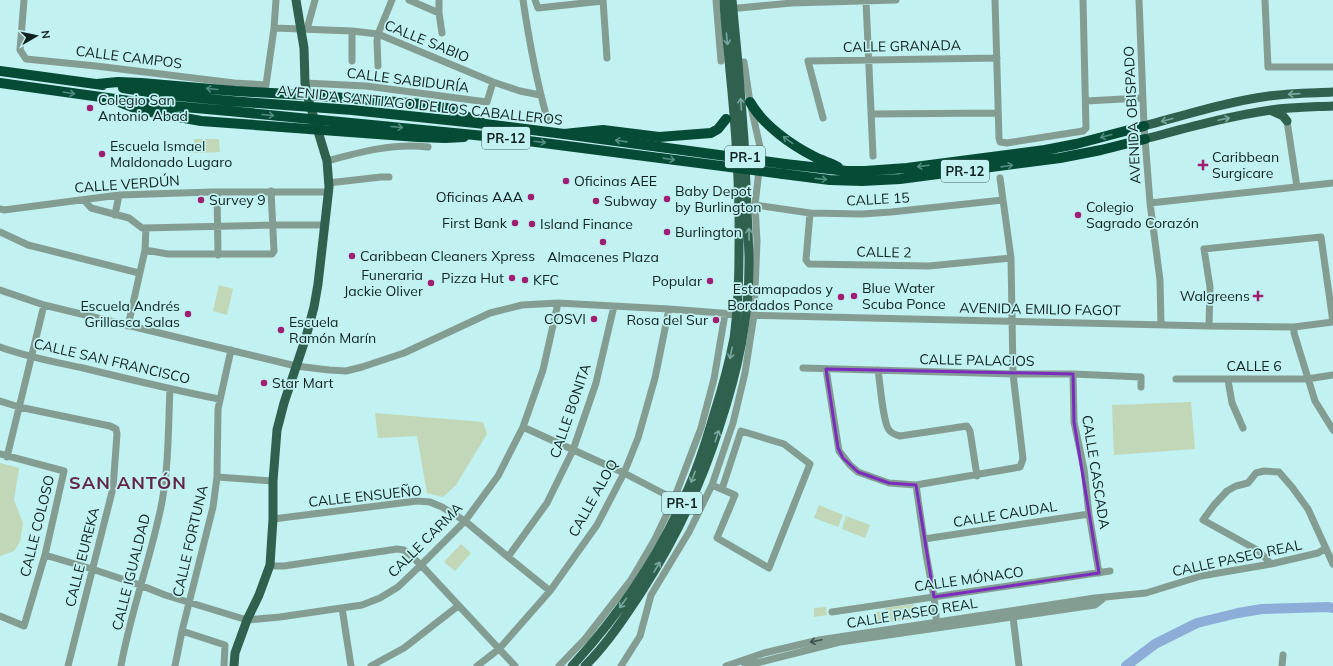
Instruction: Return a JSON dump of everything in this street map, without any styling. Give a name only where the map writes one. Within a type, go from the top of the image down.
[{"type":"highway","points":[[0,65],[20,69],[39,77]]},
{"type":"highway","name":"AVENIDA SANTIAGO DE LOS CABALLEROS","points":[[0,71],[97,84],[230,106],[570,146],[784,169],[866,171],[907,168],[1011,155],[1076,144],[1144,126]]},
{"type":"highway","points":[[97,84],[118,82],[391,101],[447,108],[485,124]]},
{"type":"highway","name":"AVENIDA SANTIAGO DE LOS CABALLEROS","points":[[0,83],[151,104],[352,110],[485,124],[564,134],[784,169],[830,180],[862,181],[900,179],[1060,158],[1145,139]]},
{"type":"highway","points":[[0,87],[30,87]]},
{"type":"highway","points":[[114,100],[140,110],[201,121],[445,138],[484,136]]},
{"type":"highway","points":[[750,102],[756,112],[768,124],[792,142],[815,157],[847,171]]},
{"type":"highway","points":[[564,134],[603,130],[659,137],[710,132],[718,129],[726,119]]},
{"type":"main road","points":[[234,666],[235,653],[270,565],[273,519],[273,481],[277,430],[314,307],[325,226],[328,187],[327,161],[307,95],[305,83],[304,29],[296,0]]},
{"type":"main road","name":"PR-1","points":[[585,666],[612,634],[633,604],[665,554],[690,507],[714,443],[732,387],[742,345],[745,315],[739,247],[736,141],[726,5]]},
{"type":"main road","name":"AVENIDA SANTIAGO DE LOS CABALLEROS","points":[[1144,126],[1210,108],[1251,99],[1270,96],[1333,92]]},
{"type":"main road","name":"AVENIDA SANTIAGO DE LOS CABALLEROS","points":[[1145,139],[1212,122],[1272,110],[1333,106]]},
{"type":"main road","points":[[1287,121],[1291,108]]},
{"type":"main road","points":[[1272,110],[1283,116],[1287,121]]},
{"type":"main road","name":"PR-1","points":[[572,666],[608,624],[637,584],[660,546],[680,507],[706,441],[745,315]]},
{"type":"street","name":"CALLE CAMPOS","points":[[24,0],[20,50],[26,59],[234,83],[266,85],[274,28]]},
{"type":"street","points":[[274,28],[276,0]]},
{"type":"street","points":[[304,29],[315,0]]},
{"type":"street","points":[[378,66],[378,34],[392,0]]},
{"type":"street","points":[[409,0],[439,13]]},
{"type":"street","points":[[439,0],[442,33]]},
{"type":"street","points":[[523,0],[528,35],[540,95],[547,118]]},
{"type":"street","points":[[536,0],[538,8],[603,0],[607,58]]},
{"type":"street","points":[[716,0],[726,5],[896,0]]},
{"type":"street","points":[[995,0],[999,138],[1000,142],[1008,143],[1084,131],[1086,128],[1083,0]]},
{"type":"street","name":"AVENIDA OBISPADO","points":[[1139,0],[1142,98],[1150,203],[1160,280],[1161,325]]},
{"type":"street","points":[[1265,0],[1268,67],[1333,67]]},
{"type":"street","points":[[866,1],[873,156]]},
{"type":"street","points":[[721,61],[726,5]]},
{"type":"street","name":"CALLE SABIO","points":[[274,28],[352,31],[378,34],[493,82],[520,91],[540,95]]},
{"type":"street","points":[[352,31],[352,61]]},
{"type":"street","name":"CALLE GRANADA","points":[[823,118],[808,61],[997,58]]},
{"type":"street","points":[[621,666],[638,640],[651,595],[689,532],[712,485],[733,423],[744,380],[745,315],[757,241],[755,205],[760,161],[760,146],[750,102],[744,62]]},
{"type":"street","name":"CALLE SABIDURÍA","points":[[305,83],[366,86],[487,102],[493,82]]},
{"type":"street","points":[[1086,101],[1142,98]]},
{"type":"street","points":[[871,114],[998,113]]},
{"type":"street","points":[[1287,121],[1297,187]]},
{"type":"street","points":[[327,161],[384,147],[415,145],[428,147]]},
{"type":"street","name":"CALLE VERDÚN","points":[[0,209],[4,210],[119,195],[272,191],[328,187],[382,176],[389,177]]},
{"type":"street","points":[[826,370],[838,448],[843,458],[854,469],[889,483],[916,485],[977,476],[1020,467],[1023,463],[1023,459],[1013,374],[1011,258],[1000,178]]},
{"type":"street","points":[[1150,203],[1333,183]]},
{"type":"street","points":[[145,250],[168,254],[272,254],[274,251],[272,191]]},
{"type":"street","points":[[217,192],[218,255]]},
{"type":"street","points":[[115,215],[119,195]]},
{"type":"street","points":[[84,200],[90,208],[129,218],[142,228],[273,225],[325,226]]},
{"type":"street","name":"CALLE 15","points":[[755,205],[810,213],[862,214],[1003,200]]},
{"type":"street","name":"CALLE 2","points":[[810,213],[806,260],[807,263],[810,264],[929,266],[1011,258]]},
{"type":"street","points":[[128,326],[145,250],[146,228]]},
{"type":"street","points":[[0,232],[28,245],[139,273]]},
{"type":"street","points":[[1209,326],[1210,287],[1204,249],[1321,237],[1333,322]]},
{"type":"street","name":"AVENIDA EMILIO FAGOT","points":[[0,290],[44,305],[296,366],[346,371],[404,353],[497,311],[522,305],[558,303],[745,315],[1209,326],[1294,327],[1333,322]]},
{"type":"street","name":"CALLE CARMA","points":[[247,620],[280,618],[362,605],[380,598],[398,587],[465,521],[498,476],[523,427],[543,370],[558,303]]},
{"type":"street","points":[[4,456],[19,407],[44,305]]},
{"type":"street","name":"CALLE BONITA","points":[[508,557],[547,503],[573,450],[596,383],[614,306]]},
{"type":"street","name":"CALLE ALOQ","points":[[477,666],[499,649],[550,591],[597,525],[624,473],[638,438],[655,378],[669,309]]},
{"type":"street","points":[[559,666],[585,639],[631,580],[655,539],[674,499],[701,428],[714,379],[725,314]]},
{"type":"street","points":[[1294,327],[1294,333],[1307,379],[1315,401],[1333,430]]},
{"type":"street","name":"CALLE SAN FRANCISCO","points":[[0,347],[170,389],[219,399]]},
{"type":"street","name":"CALLE FORTUNA","points":[[175,666],[182,631],[213,506],[217,477],[219,399],[231,350]]},
{"type":"street","name":"CALLE PALACIOS","points":[[803,368],[826,370],[1073,374],[1141,377],[1141,387]]},
{"type":"street","points":[[878,370],[888,430],[900,436],[967,426],[970,431],[977,476]]},
{"type":"street","name":"CALLE CASCADA","points":[[1073,374],[1074,422],[1084,469],[1089,514],[1099,572]]},
{"type":"street","name":"CALLE 6","points":[[1176,379],[1307,379],[1333,375]]},
{"type":"street","points":[[1228,380],[1232,403],[1243,428]]},
{"type":"street","name":"CALLE IGUALDAD","points":[[121,666],[140,585],[159,515],[165,478],[170,389]]},
{"type":"street","name":"CALLE EUREKA","points":[[0,401],[19,407],[110,426],[116,429],[114,482],[68,666]]},
{"type":"street","points":[[523,427],[624,473],[674,499]]},
{"type":"street","points":[[712,485],[735,495],[717,538],[769,568],[810,464],[784,444],[741,431],[722,489]]},
{"type":"street","name":"CALLE COLOSO","points":[[0,616],[24,626],[45,555],[64,471],[4,456]]},
{"type":"street","points":[[1271,564],[1259,551],[1203,520],[1227,491],[1236,486],[1248,483],[1256,472],[1264,471],[1279,472],[1292,487],[1308,509],[1333,564]]},
{"type":"street","points":[[217,477],[273,481]]},
{"type":"street","points":[[916,485],[937,625]]},
{"type":"street","name":"CALLE ENSUEÑO","points":[[273,519],[417,501],[430,502],[442,507],[465,521],[550,591]]},
{"type":"street","name":"CALLE CAUDAL","points":[[924,539],[1089,514]]},
{"type":"street","name":"CALLE PASEO REAL","points":[[937,625],[1104,598],[1146,593],[1201,576],[1271,564],[1318,553],[1326,548]]},
{"type":"street","points":[[270,565],[284,566],[397,549],[404,550],[421,565],[515,666]]},
{"type":"street","points":[[45,555],[92,569],[165,595],[247,620]]},
{"type":"street","name":"CALLE MÓNACO","points":[[832,612],[1110,571]]},
{"type":"street","name":"CALLE PASEO REAL","points":[[726,666],[746,664],[764,653],[819,640],[1013,617],[1095,605],[1104,598]]},
{"type":"street","points":[[371,666],[404,648],[458,606]]},
{"type":"street","points":[[342,608],[351,666]]},
{"type":"street","points":[[1013,617],[1019,666]]},
{"type":"street","points":[[182,631],[225,645],[224,666]]},
{"type":"street","points":[[1282,655],[1282,666]]},
{"type":"highlighted area","points":[[826,369],[1073,374],[1074,422],[1099,573],[934,597],[916,485],[889,483],[858,472],[843,458],[838,448]]},
{"type":"green space","points":[[194,139],[219,139],[220,152],[194,153]]},
{"type":"green space","points":[[219,285],[233,289],[227,315],[213,311]]},
{"type":"green space","points":[[1191,402],[1195,449],[1114,455],[1112,405]]},
{"type":"green space","points":[[375,413],[483,422],[487,434],[456,485],[443,497],[427,493],[417,436],[378,438]]},
{"type":"green space","points":[[0,463],[19,468],[14,500],[23,523],[20,542],[14,551],[0,556]]},
{"type":"green space","points":[[819,505],[843,515],[838,527],[814,518]]},
{"type":"green space","points":[[846,516],[870,525],[865,538],[842,529]]},
{"type":"green space","points":[[461,544],[471,553],[455,571],[444,562]]},
{"type":"green space","points":[[914,604],[917,618],[887,623],[885,608]]},
{"type":"green space","points":[[826,607],[827,615],[814,617],[814,608]]},
{"type":"green space","points":[[883,611],[885,624],[876,625],[874,612]]},
{"type":"waterway","points":[[1126,666],[1155,644],[1197,623],[1262,609],[1333,608]]},
{"type":"place","name":"Colegio San Antonio Abad","points":[[90,108]]},
{"type":"place","name":"Escuela Ismael Maldonado Lugaro","points":[[102,154]]},
{"type":"place","name":"Caribbean Surgicare","points":[[1203,165]]},
{"type":"place","name":"Oficinas AEE","points":[[566,181]]},
{"type":"place","name":"Oficinas AAA","points":[[531,197]]},
{"type":"place","name":"Baby Depot by Burlington","points":[[667,199]]},
{"type":"place","name":"Survey 9","points":[[201,200]]},
{"type":"place","name":"Subway","points":[[596,201]]},
{"type":"place","name":"Colegio Sagrado Corazón","points":[[1078,215]]},
{"type":"place","name":"First Bank","points":[[515,223]]},
{"type":"place","name":"Island Finance","points":[[532,224]]},
{"type":"place","name":"Burlington","points":[[667,232]]},
{"type":"place","name":"Almacenes Plaza","points":[[603,242]]},
{"type":"place","name":"Caribbean Cleaners Xpress","points":[[352,256]]},
{"type":"place","name":"Pizza Hut","points":[[512,278]]},
{"type":"place","name":"KFC","points":[[525,280]]},
{"type":"place","name":"Popular","points":[[710,281]]},
{"type":"place","name":"Funeraria Jackie Oliver","points":[[431,283]]},
{"type":"place","name":"Blue Water Scuba Ponce","points":[[854,296]]},
{"type":"place","name":"Walgreens","points":[[1258,296]]},
{"type":"place","name":"Estamapados y Bordados Ponce","points":[[841,297]]},
{"type":"place","name":"Escuela Andrés Grillasca Salas","points":[[188,314]]},
{"type":"place","name":"COSVI","points":[[594,319]]},
{"type":"place","name":"Rosa del Sur","points":[[716,320]]},
{"type":"place","name":"Escuela Ramón Marín","points":[[281,330]]},
{"type":"place","name":"Star Mart","points":[[264,383]]},
{"type":"district","name":"SAN ANTÓN","points":[[128,483]]}]
